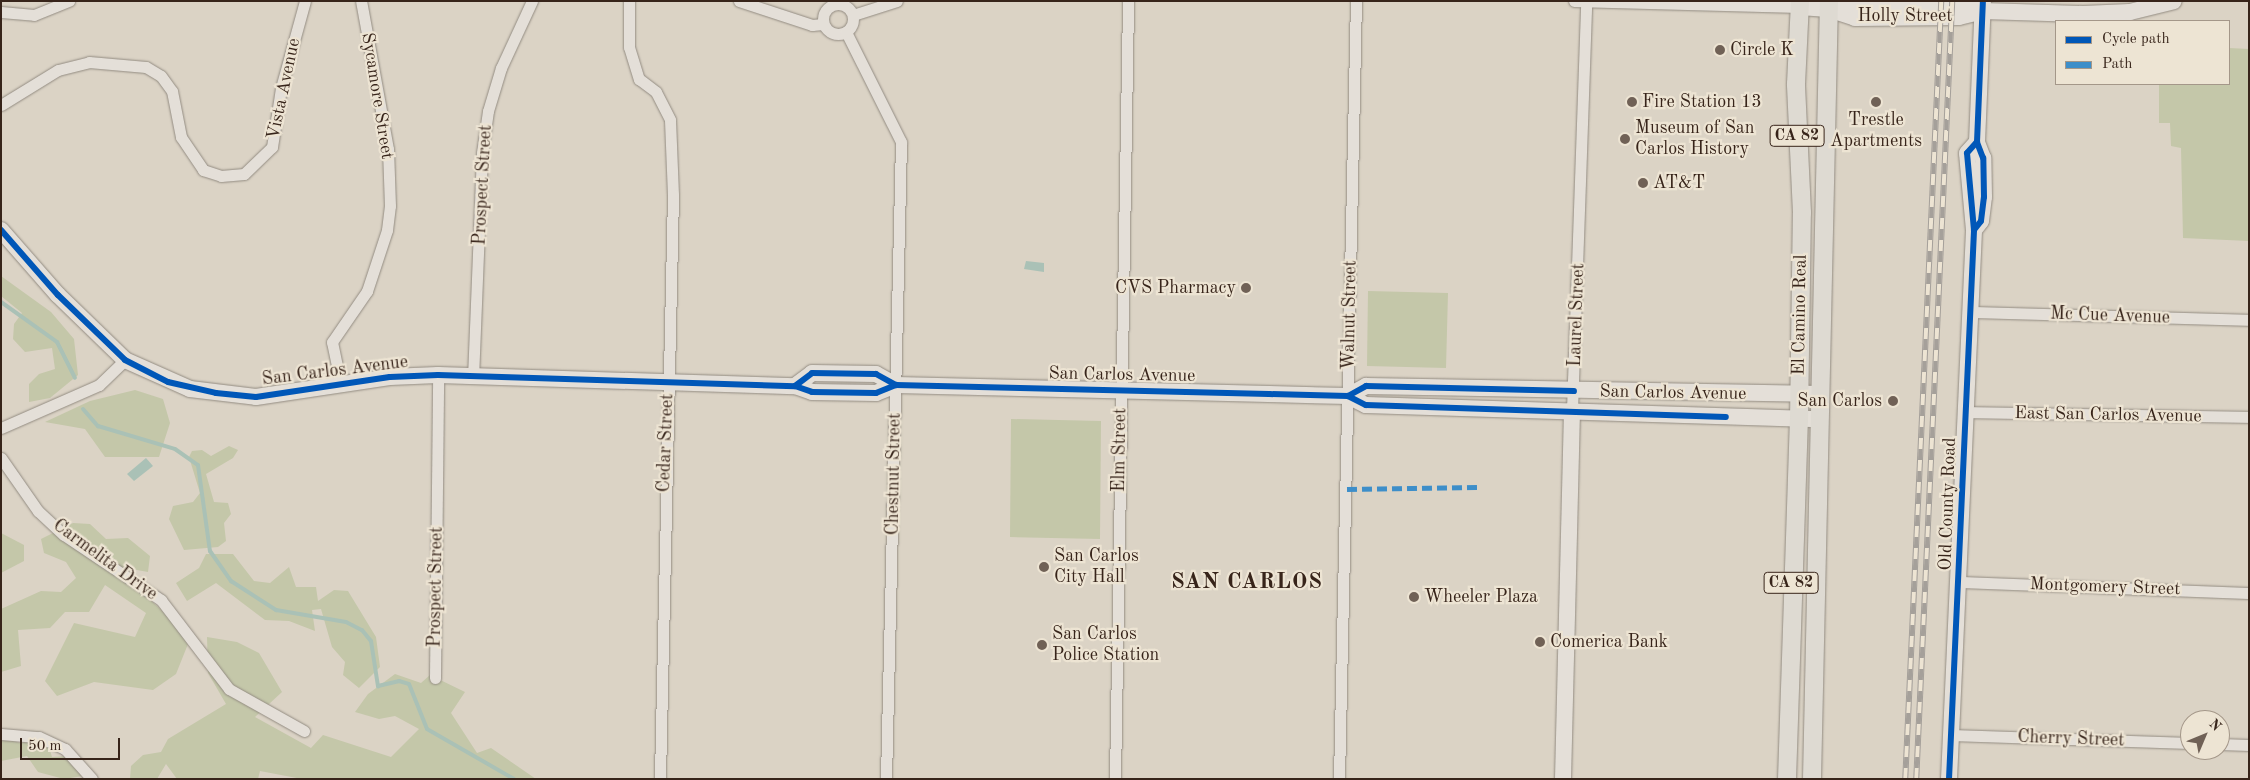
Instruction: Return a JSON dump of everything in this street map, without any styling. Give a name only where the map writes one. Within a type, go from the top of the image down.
[{"type":"main road","name":"Holly Street","points":[[1800,4],[1922,2],[2120,13],[2174,1]]},
{"type":"main road","name":"El Camino Real","points":[[1787,779],[1799,420],[1800,4]]},
{"type":"main road","name":"El Camino Real","points":[[1812,779],[1828,5]]},
{"type":"main road","name":"Old County Road","points":[[1949,779],[1960,582],[1974,230],[1981,221],[1984,198],[1983,158],[1978,142],[1983,6]]},
{"type":"main road","name":"San Carlos Avenue","points":[[1,230],[58,295],[126,360],[168,382],[216,393],[256,397],[342,385],[438,375],[473,378],[795,386],[812,392],[876,393],[896,385],[1348,396],[1366,405],[1572,410],[1799,420],[1819,419]]},
{"type":"main road","name":"San Carlos Avenue","points":[[1348,396],[1366,386],[1820,394]]},
{"type":"main road","name":"Laurel Street","points":[[1563,779],[1572,410]]},
{"type":"street","points":[[1,12],[34,15],[69,1]]},
{"type":"street","name":"Vista Avenue","points":[[1,105],[58,70],[89,62],[146,67],[162,76],[172,91],[181,137],[203,170],[222,176],[244,174],[272,147],[281,88],[304,1]]},
{"type":"street","name":"Sycamore Street","points":[[342,385],[332,342],[367,290],[387,230],[390,206],[388,149],[361,1]]},
{"type":"street","name":"Prospect Street","points":[[473,378],[482,153],[488,111],[501,68],[532,1]]},
{"type":"street","name":"Cedar Street","points":[[629,1],[629,47],[639,78],[656,92],[670,120],[673,195],[667,382],[660,779]]},
{"type":"street","points":[[739,1],[812,25],[823,24],[835,34],[846,32],[853,15],[897,1]]},
{"type":"street","name":"Elm Street","points":[[1115,779],[1128,1]]},
{"type":"street","name":"Walnut Street","points":[[1339,779],[1356,1]]},
{"type":"street","name":"Holly Street","points":[[1574,1],[1800,4]]},
{"type":"street","name":"Laurel Street","points":[[1572,410],[1586,1]]},
{"type":"street","points":[[823,24],[826,9],[834,2],[849,8],[853,15]]},
{"type":"street","name":"Chestnut Street","points":[[846,32],[901,142],[886,779]]},
{"type":"street","name":"Mc Cue Avenue","points":[[1970,312],[2249,320]]},
{"type":"street","points":[[1,428],[99,386],[126,360]]},
{"type":"street","name":"Prospect Street","points":[[435,678],[438,375]]},
{"type":"street","name":"East San Carlos Avenue","points":[[1966,412],[2249,417]]},
{"type":"street","name":"Carmelita Drive","points":[[1,458],[38,511],[64,535],[137,580],[161,600],[229,689],[304,731]]},
{"type":"street","name":"Montgomery Street","points":[[1960,582],[2249,593]]},
{"type":"street","points":[[1,734],[38,737],[66,749],[92,779]]},
{"type":"street","name":"Cherry Street","points":[[1951,735],[2180,743]]},
{"type":"street","points":[[2230,744],[2249,745]]},
{"type":"shaded area","points":[[2230,48],[2249,49],[2249,241],[2183,238],[2181,148],[2171,146],[2170,123],[2159,123],[2159,85],[2230,85]]},
{"type":"shaded area","points":[[1026,261],[1044,263],[1044,272],[1024,269]]},
{"type":"shaded area","points":[[1,276],[51,312],[74,339],[78,375],[50,398],[29,402],[29,384],[39,374],[55,369],[52,348],[25,352],[13,339],[14,324],[22,313],[1,296]]},
{"type":"shaded area","points":[[1368,291],[1448,293],[1446,368],[1367,366]]},
{"type":"shaded area","points":[[135,390],[163,399],[170,423],[159,457],[105,457],[85,429],[45,422],[90,401]]},
{"type":"shaded area","points":[[1011,419],[1101,421],[1100,539],[1010,537]]},
{"type":"shaded area","points":[[229,446],[238,450],[233,458],[206,474],[214,502],[228,503],[231,514],[224,523],[226,541],[218,547],[184,550],[169,519],[173,506],[193,502],[200,493],[189,457],[192,451],[202,450],[211,456]]},
{"type":"shaded area","points":[[146,458],[153,466],[134,481],[127,474]]},
{"type":"shaded area","points":[[73,523],[90,524],[106,539],[128,538],[150,556],[148,572],[126,568],[129,581],[167,615],[188,644],[176,674],[153,690],[94,682],[57,696],[45,681],[74,623],[135,637],[146,613],[105,585],[89,612],[65,612],[50,628],[18,630],[21,666],[1,672],[1,609],[41,591],[61,592],[76,578],[66,562],[44,553],[41,539]]},
{"type":"shaded area","points":[[1,533],[24,545],[24,561],[1,573]]},
{"type":"shaded area","points":[[206,554],[233,554],[254,581],[270,583],[289,567],[296,587],[316,587],[318,601],[334,590],[348,591],[376,637],[380,667],[359,688],[343,675],[345,662],[332,647],[321,609],[312,610],[315,631],[289,621],[265,620],[216,583],[187,601],[176,583],[199,568]]},
{"type":"shaded area","points":[[207,637],[237,642],[259,653],[282,692],[255,717],[311,748],[323,735],[391,757],[419,729],[395,716],[379,719],[355,712],[368,694],[395,674],[421,683],[430,675],[465,692],[451,713],[477,753],[491,748],[536,779],[302,779],[260,771],[258,779],[177,779],[166,764],[157,779],[130,779],[131,766],[143,755],[161,752],[168,739],[226,704],[208,673]]},
{"type":"shaded area","points":[[1,737],[20,743],[38,740],[49,747],[52,757],[68,756],[83,776],[64,779],[38,772],[27,756],[1,761]]},
{"type":"waterway","points":[[1,302],[57,342],[75,378]]},
{"type":"waterway","points":[[83,409],[98,426],[175,449],[198,465],[210,551],[231,581],[276,610],[346,622],[362,630],[371,641],[378,686],[399,681],[409,684],[427,729],[514,779]]},
{"type":"railway","points":[[1905,779],[1941,1]]},
{"type":"railway","points":[[1916,779],[1952,1]]},
{"type":"marked path","points":[[1347,489],[1477,487]]},
{"type":"cycle path","points":[[1974,230],[1981,221],[1984,197],[1983,158],[1977,142],[1983,1]]},
{"type":"cycle path","points":[[1949,779],[1974,230],[1967,153],[1977,142]]},
{"type":"cycle path","points":[[1,230],[58,295],[125,360],[168,382],[216,393],[256,397],[390,377],[438,375],[795,386],[812,392],[876,393],[896,385],[1348,396],[1366,405],[1726,417]]},
{"type":"cycle path","points":[[795,386],[812,373],[876,374],[896,385]]},
{"type":"cycle path","points":[[1348,396],[1366,386],[1574,391]]},
{"type":"place","name":"Circle K","points":[[1720,50]]},
{"type":"place","name":"Fire Station 13","points":[[1632,102]]},
{"type":"place","name":"Trestle Apartments","points":[[1876,102]]},
{"type":"place","name":"Museum of San Carlos History","points":[[1625,139]]},
{"type":"place","name":"AT&T","points":[[1643,183]]},
{"type":"place","name":"CVS Pharmacy","points":[[1246,288]]},
{"type":"place","name":"San Carlos","points":[[1893,401]]},
{"type":"place","name":"San Carlos City Hall","points":[[1044,567]]},
{"type":"place","name":"Wheeler Plaza","points":[[1414,597]]},
{"type":"place","name":"Comerica Bank","points":[[1540,642]]},
{"type":"place","name":"San Carlos Police Station","points":[[1042,645]]},
{"type":"district","name":"SAN CARLOS","points":[[1247,583]]}]
